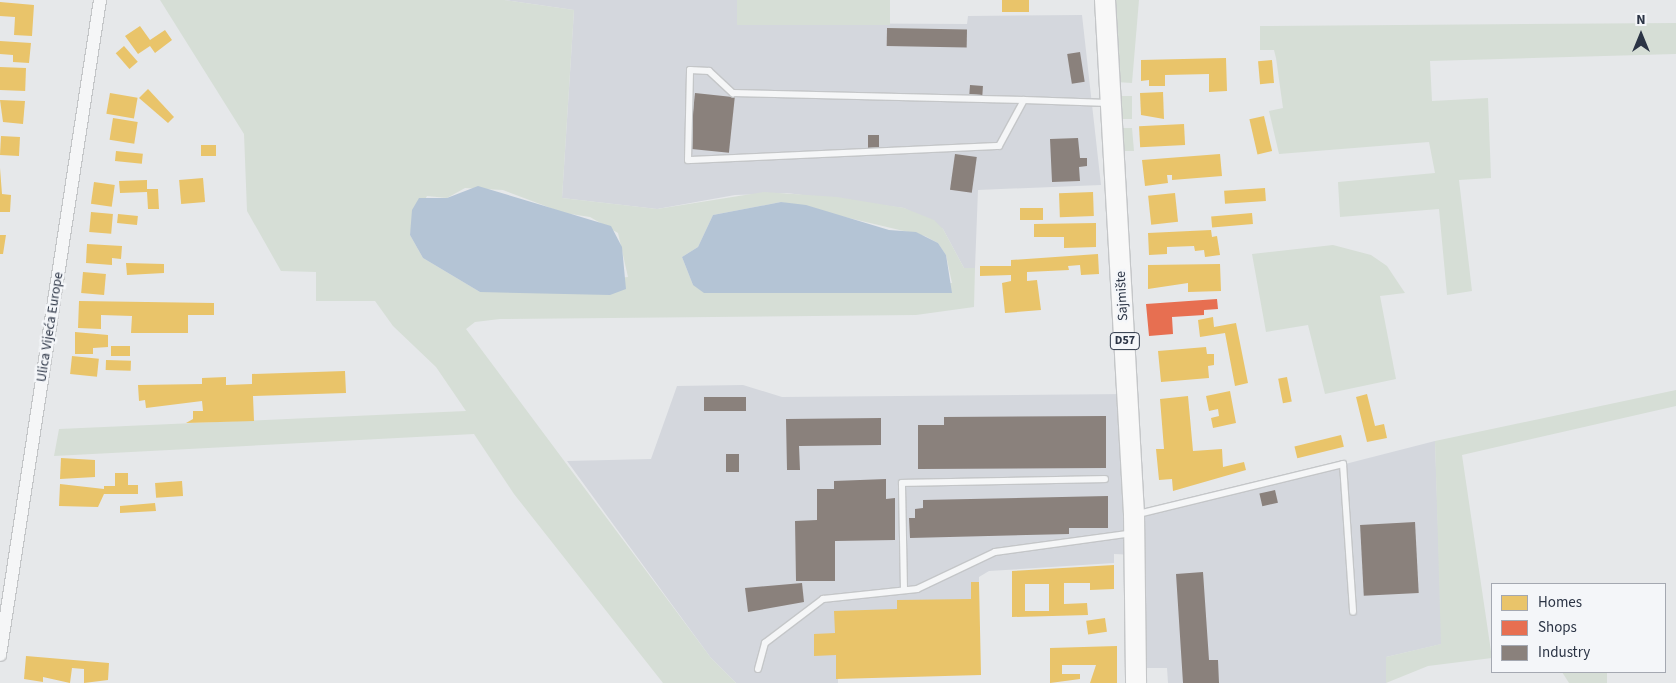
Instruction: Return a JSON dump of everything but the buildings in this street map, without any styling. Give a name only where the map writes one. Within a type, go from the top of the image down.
[{"type":"main road","name":"Sajmište","points":[[1105,0],[1134,524],[1136,683]]},
{"type":"street","name":"Ulica Vijeća Europe","points":[[0,655],[100,0]]},
{"type":"lane","points":[[1024,100],[998,146],[688,160],[690,70],[709,71],[733,93],[1110,102]]},
{"type":"lane","points":[[758,669],[765,643],[823,599],[904,590],[940,582],[995,552],[1134,524],[1154,514],[1343,464],[1353,612]]},
{"type":"lane","points":[[904,590],[902,483],[1104,478]]},
{"type":"shaded area","points":[[160,0],[504,0],[574,10],[562,198],[657,209],[764,192],[837,197],[904,208],[934,220],[943,229],[964,268],[975,268],[974,307],[916,315],[500,319],[475,322],[466,329],[711,658],[736,683],[663,683],[514,494],[474,434],[54,456],[59,429],[466,411],[436,367],[393,326],[375,301],[316,301],[316,272],[281,271],[247,211],[244,134]],"holes":[[[465,188],[503,190],[564,213],[590,217],[618,233],[628,277],[480,292],[423,258],[410,235],[413,219],[427,196],[447,198]],[[781,202],[925,236],[938,243],[946,255],[952,283],[693,285],[682,257],[698,247],[713,215]]]},
{"type":"shaded area","points":[[504,0],[737,0],[747,23],[967,24],[968,16],[1082,15],[1101,185],[978,190],[975,268],[964,268],[943,229],[904,208],[787,193],[735,195],[657,209],[562,198],[574,10]]},
{"type":"shaded area","points":[[737,0],[890,0],[890,25],[737,25]]},
{"type":"shaded area","points":[[1115,0],[1139,0],[1132,83],[1116,82]]},
{"type":"shaded area","points":[[1676,23],[1676,54],[1430,61],[1432,101],[1488,98],[1491,178],[1459,180],[1472,291],[1447,295],[1439,209],[1340,217],[1338,182],[1435,173],[1429,142],[1279,154],[1269,111],[1283,108],[1276,58],[1274,50],[1260,50],[1260,26]]},
{"type":"shaded area","points":[[1119,96],[1132,96],[1132,119],[1119,119]]},
{"type":"shaded area","points":[[1121,128],[1132,128],[1134,151],[1121,151]]},
{"type":"shaded area","points":[[1333,245],[1371,255],[1387,266],[1405,293],[1380,296],[1396,379],[1325,394],[1308,325],[1266,332],[1252,254]]},
{"type":"shaded area","points":[[743,385],[782,397],[1128,394],[1134,514],[1154,513],[1435,441],[1442,644],[1386,657],[1386,683],[1168,683],[1167,668],[1136,668],[1135,555],[1114,554],[1114,563],[989,571],[979,577],[979,607],[838,679],[838,683],[736,683],[711,658],[567,461],[651,459],[677,386]]},
{"type":"shaded area","points":[[1676,390],[1676,406],[1462,455],[1491,658],[1428,666],[1386,683],[1386,657],[1441,644],[1435,441]]},
{"type":"shaded area","points":[[1563,673],[1607,673],[1607,683],[1569,683]]},
{"type":"water","points":[[478,186],[611,226],[622,247],[626,289],[610,295],[480,292],[423,258],[410,235],[412,210],[419,198],[447,198]]},
{"type":"water","points":[[781,202],[806,205],[889,230],[916,232],[938,243],[946,255],[952,293],[704,293],[693,285],[682,257],[698,247],[713,215]]}]
